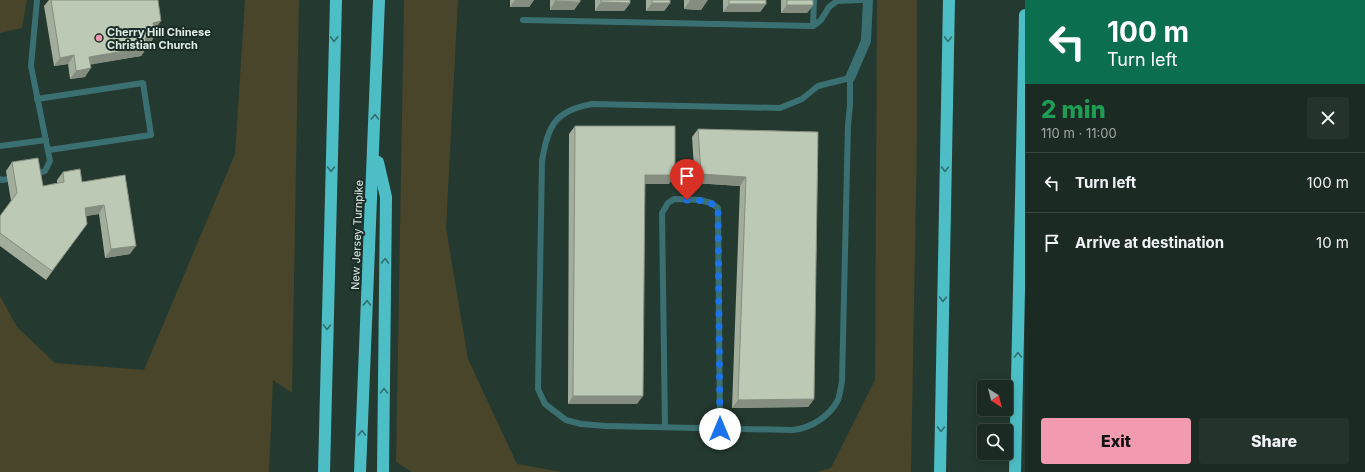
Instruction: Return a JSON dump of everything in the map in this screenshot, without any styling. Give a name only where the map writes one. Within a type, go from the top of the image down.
[{"type":"highway","points":[[324,472],[336,0]]},
{"type":"highway","name":"New Jersey Turnpike","points":[[360,472],[379,0]]},
{"type":"highway","points":[[940,472],[948,0]]},
{"type":"highway","points":[[1015,472],[1025,15]]},
{"type":"highway","points":[[374,147],[386,197],[383,472]]},
{"type":"street","points":[[850,78],[866,41],[868,0]]},
{"type":"lane","points":[[34,175],[46,171],[50,162],[31,66],[37,0]]},
{"type":"lane","points":[[813,26],[814,0]]},
{"type":"lane","points":[[523,20],[813,26],[821,20],[829,6],[837,1],[860,0]]},
{"type":"lane","points":[[850,78],[842,381],[838,399],[830,412],[815,423],[803,429],[792,430],[600,426],[580,424],[566,420],[545,404],[538,389],[542,161],[546,140],[557,120],[581,106],[592,104],[780,108],[802,99],[818,86],[850,78]]},
{"type":"lane","points":[[37,99],[143,83],[151,135],[48,150]]},
{"type":"lane","points":[[0,146],[46,140]]},
{"type":"lane","points":[[0,179],[8,179]]},
{"type":"lane","points":[[665,427],[662,213],[668,203],[674,200],[700,200],[712,203],[718,208],[720,429]]},
{"type":"shaded area","points":[[0,0],[27,0],[22,28],[0,33]]},
{"type":"shaded area","points":[[245,0],[299,0],[292,393],[273,380],[269,472],[0,472],[0,296],[17,327],[55,363],[144,370],[235,154]]},
{"type":"shaded area","points":[[404,0],[458,0],[446,228],[468,359],[517,464],[562,472],[412,472],[396,462]]},
{"type":"shaded area","points":[[877,0],[917,0],[917,139],[911,472],[816,472],[831,468],[875,380]]},
{"type":"building","name":"Cherry Hill Chinese Christian Church","points":[[51,0],[158,0],[161,21],[153,23],[155,36],[145,38],[147,47],[89,57],[91,68],[76,71],[74,55],[60,58]]},
{"type":"building","points":[[580,0],[580,2],[555,1]]},
{"type":"building","points":[[601,0],[630,0],[630,3],[601,2]]},
{"type":"building","points":[[652,0],[670,0],[670,3],[652,3]]},
{"type":"building","points":[[707,0],[707,1],[690,1]]},
{"type":"building","points":[[729,0],[766,0],[766,4],[729,4]]},
{"type":"building","points":[[787,0],[813,0],[813,5],[787,5]]},
{"type":"building","points":[[575,126],[675,126],[675,175],[645,175],[643,396],[573,396]]},
{"type":"building","points":[[698,129],[818,132],[814,399],[738,400],[746,177],[701,174]]},
{"type":"building","points":[[38,158],[43,186],[64,182],[63,172],[80,169],[82,182],[125,175],[136,246],[111,249],[104,205],[85,208],[87,224],[52,271],[0,233],[0,216],[17,193],[12,162]]},
{"type":"place","name":"Cherry Hill Chinese Christian Church","points":[[99,38]]},
{"type":"route","points":[[687,200],[700,200],[712,203],[718,208],[720,429]]}]
